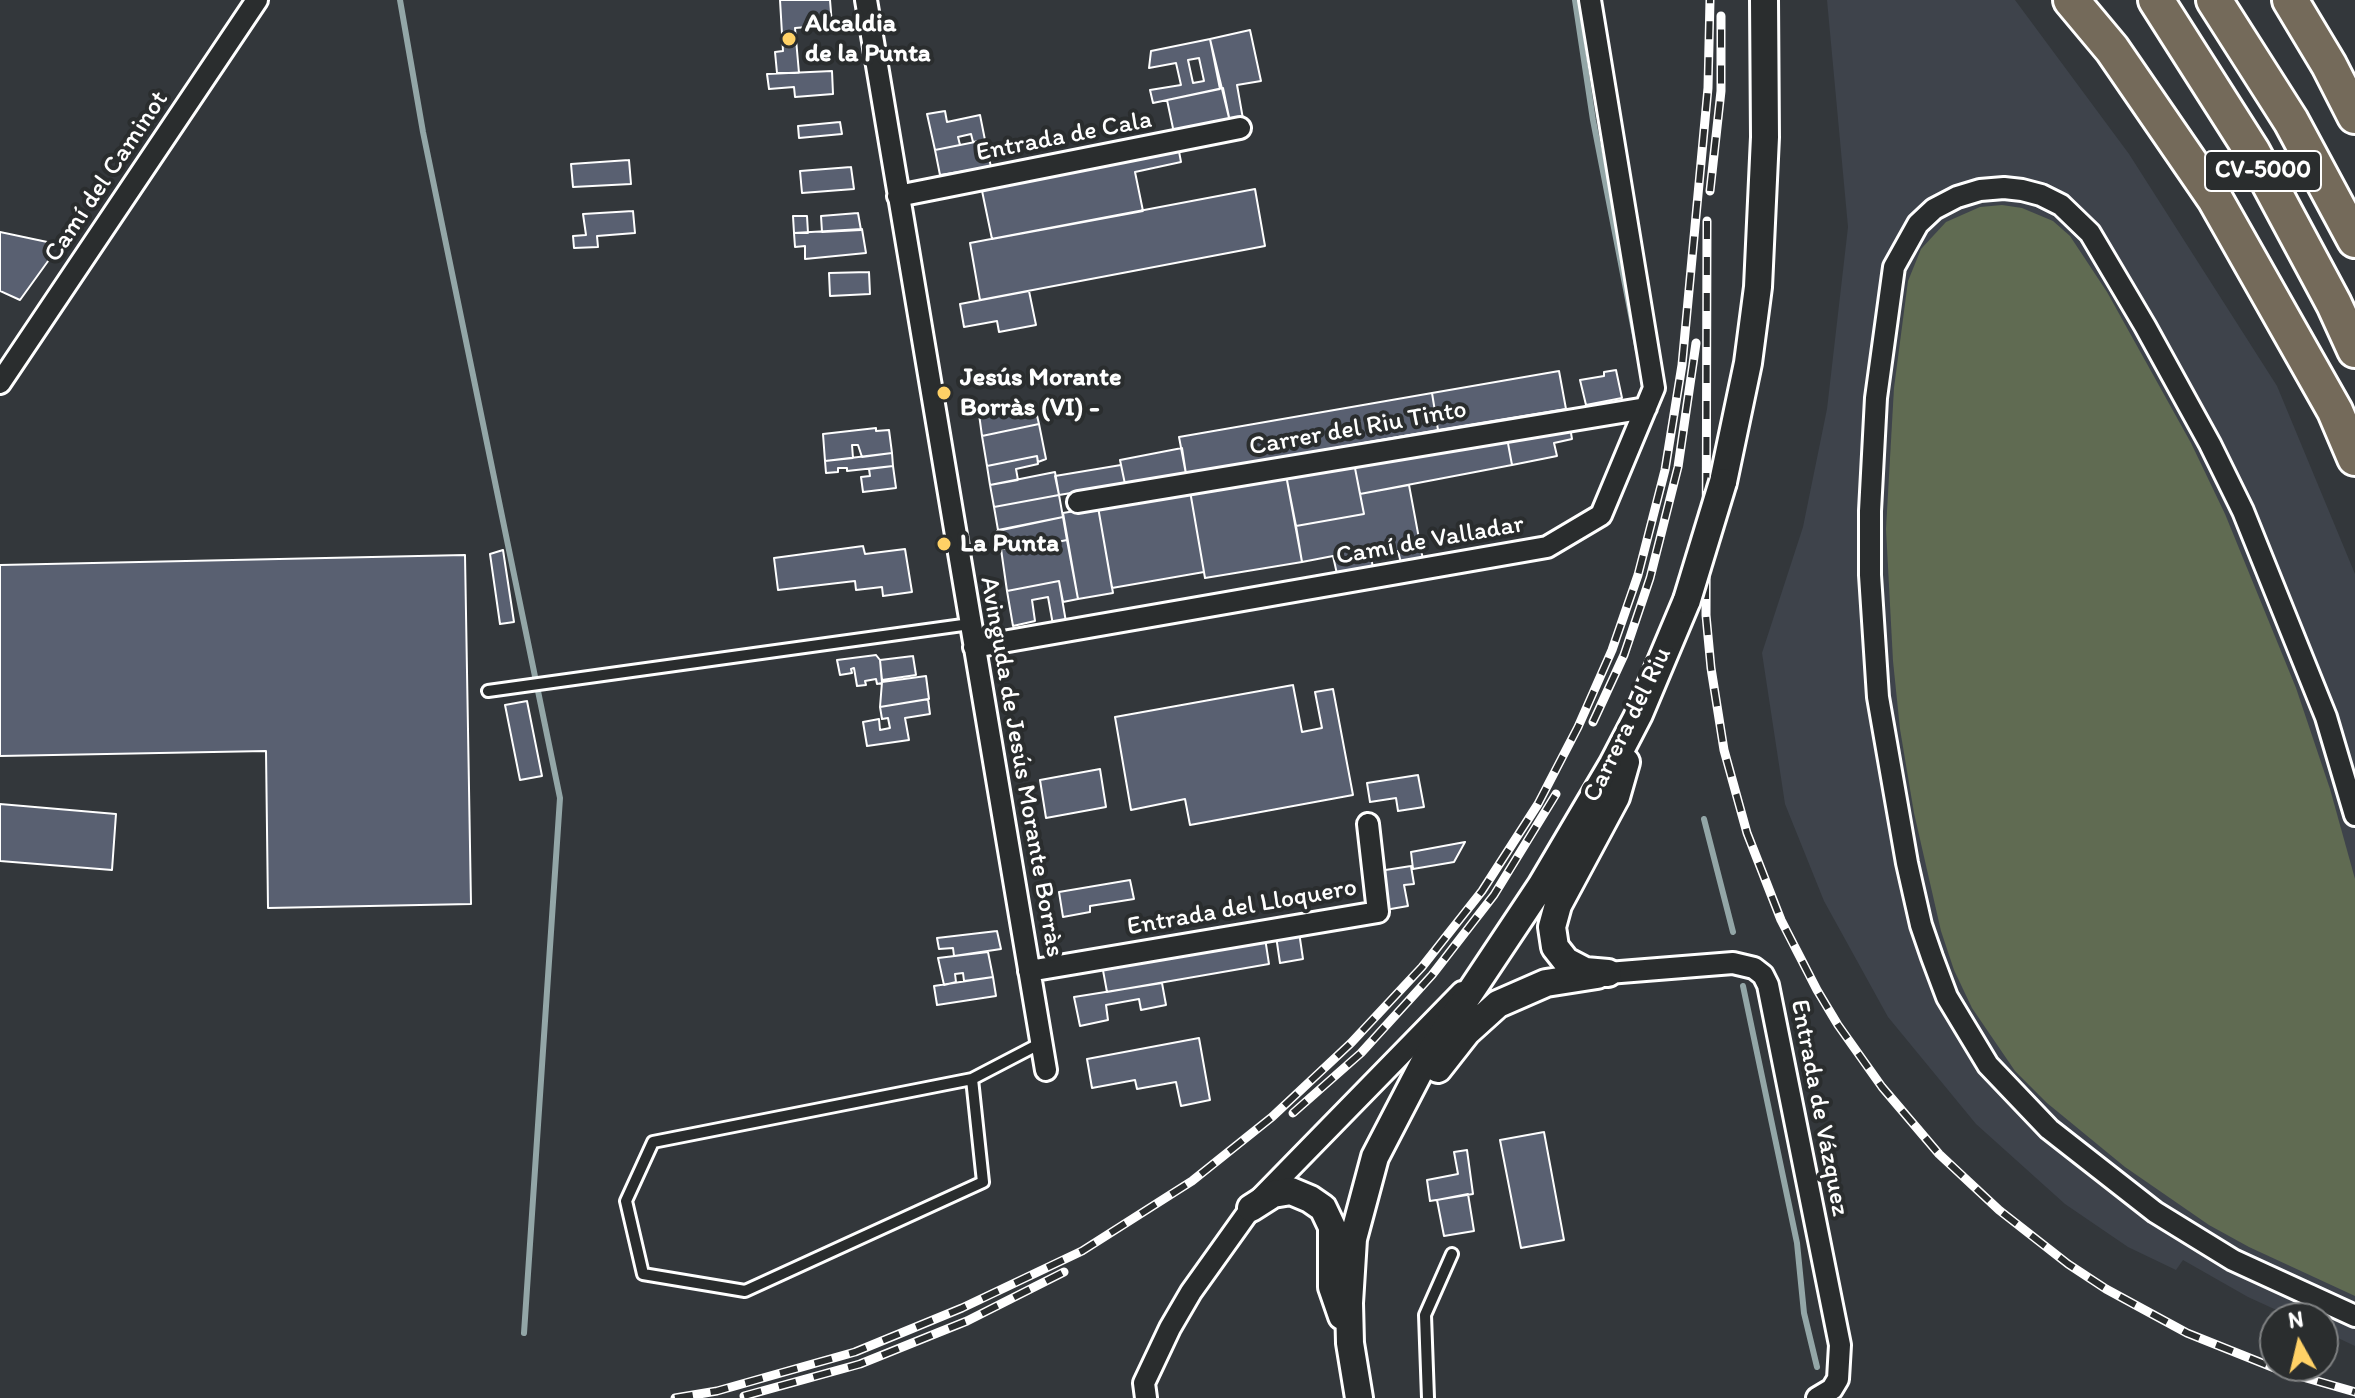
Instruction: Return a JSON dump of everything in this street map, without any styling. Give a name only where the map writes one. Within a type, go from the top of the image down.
[{"type":"highway","points":[[2071,0],[2112,49],[2215,199],[2335,411],[2355,458]]},
{"type":"highway","name":"CV-5000","points":[[2156,0],[2252,151],[2334,304],[2355,350]]},
{"type":"highway","name":"CV-5000","points":[[2214,0],[2291,121],[2355,240]]},
{"type":"highway","points":[[2290,0],[2355,116]]},
{"type":"street","name":"Camí del Caminot","points":[[0,383],[257,0]]},
{"type":"street","name":"Avinguda de Jesús Morante Borràs","points":[[866,0],[1046,1070]]},
{"type":"street","name":"Camí de Valladar","points":[[974,647],[1547,547],[1601,515],[1654,388],[1590,0]]},
{"type":"street","name":"Carrera del Riu","points":[[1358,1395],[1350,1343],[1353,1239],[1375,1157],[1427,1057],[1582,820],[1639,714],[1687,600],[1723,482],[1748,363],[1759,273],[1765,137],[1764,0]]},
{"type":"street","name":"Entrada de Cala","points":[[898,196],[1240,128]]},
{"type":"street","points":[[2350,1311],[2233,1260],[2168,1220],[2049,1129],[1988,1065],[1947,997],[1921,925],[1907,863],[1878,697],[1870,575],[1876,398],[1894,267],[1918,224],[1934,209],[1980,190],[2022,190],[2061,205],[2090,233],[2196,417],[2243,511],[2326,717],[2355,815]]},
{"type":"street","name":"Carrer del Riu Tinto","points":[[1078,502],[1646,408]]},
{"type":"street","points":[[1608,973],[1585,971],[1566,961],[1555,947],[1552,927],[1558,905],[1616,797],[1639,714]]},
{"type":"street","name":"Entrada del Lloquero","points":[[1029,971],[1378,912],[1368,824]]},
{"type":"street","name":"Entrada de Vázquez","points":[[1608,973],[1733,963],[1754,968],[1763,975],[1768,985],[1840,1345],[1838,1379],[1832,1389],[1817,1398]]},
{"type":"street","points":[[1146,1398],[1144,1383],[1170,1328],[1191,1292],[1251,1208],[1488,967]]},
{"type":"street","points":[[1375,1157],[1448,1054],[1482,1016],[1515,995],[1538,986],[1608,973]]},
{"type":"street","points":[[1251,1208],[1273,1194],[1291,1191],[1323,1208],[1332,1227],[1332,1287],[1350,1343]]},
{"type":"lane","points":[[488,691],[970,624]]},
{"type":"lane","points":[[972,1079],[983,1182],[745,1291],[643,1274],[626,1201],[653,1142],[972,1079],[1041,1043]]},
{"type":"lane","points":[[1428,1398],[1425,1315],[1452,1254]]},
{"type":"shaded area","points":[[1827,0],[2015,0],[2129,154],[2277,386],[2355,574],[2355,1346],[2339,1338],[2339,1302],[2259,1302],[2183,1260],[2176,1270],[2128,1247],[2065,1204],[1976,1124],[1888,1017],[1824,901],[1785,804],[1762,653],[1803,527],[1827,409],[1848,227]]},
{"type":"green space","points":[[2002,205],[2022,208],[2053,221],[2070,236],[2107,292],[2191,443],[2225,514],[2296,688],[2330,789],[2355,879],[2355,1296],[2209,1225],[2125,1167],[2047,1103],[2015,1071],[1972,1008],[1954,970],[1941,931],[1914,813],[1893,661],[1886,529],[1894,388],[1908,281],[1921,249],[1946,222],[1980,207]]},
{"type":"building","name":"Alcaldia de la Punta","points":[[780,0],[830,0],[832,25],[795,28],[799,73],[777,73],[775,52],[783,51]]},
{"type":"building","points":[[1250,30],[1261,81],[1237,85],[1243,119],[1230,122],[1210,39]]},
{"type":"building","points":[[1210,39],[1220,89],[1153,103],[1150,90],[1181,85],[1176,63],[1149,68],[1151,51]],"holes":[[[1199,58],[1204,81],[1193,83],[1188,60]]]},
{"type":"building","points":[[832,71],[833,94],[795,97],[794,87],[769,89],[767,74]]},
{"type":"building","points":[[1223,88],[1230,122],[1174,133],[1167,100]]},
{"type":"building","points":[[945,111],[947,122],[980,115],[985,140],[973,142],[971,134],[958,137],[960,145],[935,150],[927,114]]},
{"type":"building","points":[[840,122],[842,134],[799,138],[798,126]]},
{"type":"building","points":[[985,140],[991,167],[940,175],[935,150]]},
{"type":"building","points":[[1178,146],[1181,162],[1135,172],[1143,211],[992,239],[981,186]]},
{"type":"building","points":[[629,160],[631,184],[573,187],[571,164]]},
{"type":"building","points":[[851,167],[854,189],[802,193],[800,171]]},
{"type":"building","points":[[1255,189],[1265,246],[980,300],[970,243]]},
{"type":"building","points":[[633,211],[635,233],[597,236],[598,247],[574,248],[573,236],[586,235],[583,214]]},
{"type":"building","points":[[858,213],[861,230],[822,232],[821,216]]},
{"type":"building","points":[[793,216],[807,216],[808,233],[794,233]]},
{"type":"building","points":[[862,229],[866,253],[805,259],[805,246],[795,247],[794,233]]},
{"type":"building","points":[[0,232],[52,243],[51,257],[20,300],[0,291]]},
{"type":"building","points":[[869,272],[870,294],[830,296],[829,273]]},
{"type":"building","points":[[1029,291],[1036,325],[999,332],[997,321],[964,327],[960,304]]},
{"type":"building","points":[[1616,370],[1622,398],[1586,405],[1580,380],[1604,376],[1604,372]]},
{"type":"building","points":[[1559,371],[1566,409],[1438,430],[1432,393]]},
{"type":"building","points":[[1432,393],[1438,430],[1186,474],[1179,437]]},
{"type":"building","points":[[1034,403],[1039,424],[982,436],[979,414]]},
{"type":"building","points":[[1039,424],[1046,459],[1038,462],[1037,456],[987,466],[982,436]]},
{"type":"building","points":[[1570,427],[1572,439],[1554,443],[1557,456],[1512,465],[1507,438]]},
{"type":"building","points":[[876,428],[876,431],[889,430],[892,453],[862,457],[858,445],[852,445],[853,458],[825,461],[823,434]]},
{"type":"building","points":[[1507,438],[1512,465],[1360,494],[1354,463]]},
{"type":"building","points":[[1182,448],[1186,474],[1125,484],[1120,460]]},
{"type":"building","points":[[892,453],[893,466],[847,471],[847,468],[838,468],[838,472],[826,473],[825,461]]},
{"type":"building","points":[[1037,456],[1038,464],[1016,469],[1018,480],[990,485],[987,466]]},
{"type":"building","points":[[1354,463],[1364,514],[1296,526],[1286,475]]},
{"type":"building","points":[[1121,465],[1125,484],[1059,495],[1055,476]]},
{"type":"building","points":[[893,466],[896,488],[863,492],[861,477],[870,476],[869,469]]},
{"type":"building","points":[[1055,472],[1059,495],[994,507],[990,485]]},
{"type":"building","points":[[1286,475],[1302,562],[1205,578],[1190,491]]},
{"type":"building","points":[[1409,485],[1423,560],[1401,563],[1398,551],[1371,557],[1373,568],[1337,574],[1333,556],[1302,562],[1296,526],[1364,514],[1360,494]]},
{"type":"building","points":[[1190,491],[1204,572],[1112,588],[1098,507]]},
{"type":"building","points":[[1059,495],[1063,517],[998,530],[994,507]]},
{"type":"building","points":[[1098,507],[1113,593],[1078,599],[1063,513]]},
{"type":"building","points":[[1063,517],[1067,540],[1027,548],[1026,545],[999,549],[997,531]]},
{"type":"building","points":[[1067,540],[1078,599],[1063,602],[1059,581],[1007,591],[1001,549],[1026,545],[1027,548]]},
{"type":"building","points":[[863,546],[865,554],[905,549],[912,592],[883,596],[882,587],[856,590],[855,581],[778,590],[774,558]]},
{"type":"building","points":[[503,550],[514,622],[500,624],[490,554]]},
{"type":"building","points":[[465,555],[471,904],[268,908],[266,751],[0,756],[0,565]]},
{"type":"building","points":[[1059,581],[1066,622],[1053,625],[1048,597],[1032,600],[1035,621],[1013,626],[1007,591]]},
{"type":"building","points":[[876,655],[880,660],[882,683],[877,684],[876,679],[857,686],[854,668],[851,669],[852,673],[840,675],[837,660]]},
{"type":"building","points":[[913,656],[916,675],[882,680],[880,660]]},
{"type":"building","points":[[926,676],[929,699],[880,707],[882,682]]},
{"type":"building","points":[[1293,685],[1302,732],[1322,728],[1315,692],[1333,689],[1353,795],[1190,825],[1185,799],[1131,810],[1115,717]]},
{"type":"building","points":[[928,699],[930,714],[905,718],[909,740],[867,746],[863,722],[879,719],[880,730],[890,728],[888,718],[882,719],[880,707]]},
{"type":"building","points":[[527,701],[542,776],[520,780],[505,705]]},
{"type":"building","points":[[1100,769],[1106,807],[1046,818],[1040,780]]},
{"type":"building","points":[[1418,775],[1424,807],[1398,811],[1396,798],[1370,802],[1367,783]]},
{"type":"building","points":[[0,804],[116,814],[112,870],[0,861]]},
{"type":"building","points":[[1465,842],[1454,862],[1413,869],[1411,852]]},
{"type":"building","points":[[1411,866],[1414,884],[1404,885],[1408,906],[1385,910],[1379,871]]},
{"type":"building","points":[[1130,880],[1134,899],[1090,906],[1090,912],[1063,917],[1059,892]]},
{"type":"building","points":[[997,931],[1001,949],[954,956],[953,948],[939,949],[937,938]]},
{"type":"building","points":[[1299,932],[1303,959],[1280,963],[1276,936]]},
{"type":"building","points":[[1265,938],[1269,964],[1107,992],[1102,965]]},
{"type":"building","points":[[988,952],[993,977],[964,981],[963,973],[955,974],[956,982],[944,985],[938,958]]},
{"type":"building","points":[[993,977],[996,996],[937,1005],[934,986]]},
{"type":"building","points":[[1162,983],[1166,1005],[1141,1010],[1139,999],[1106,1005],[1108,1020],[1080,1026],[1074,997]]},
{"type":"building","points":[[1199,1038],[1210,1100],[1181,1106],[1176,1082],[1137,1089],[1135,1080],[1092,1088],[1087,1059]]},
{"type":"building","points":[[1544,1132],[1564,1240],[1521,1248],[1500,1140]]},
{"type":"building","points":[[1467,1150],[1473,1194],[1430,1201],[1427,1180],[1458,1174],[1454,1152]]},
{"type":"building","points":[[1468,1194],[1474,1231],[1444,1236],[1437,1200]]},
{"type":"waterway","points":[[400,0],[423,132],[560,798],[524,1333]]},
{"type":"waterway","points":[[1575,0],[1593,120],[1638,351]]},
{"type":"waterway","points":[[1704,819],[1733,932]]},
{"type":"waterway","points":[[1743,986],[1797,1243],[1804,1313],[1817,1367]]},
{"type":"railway","points":[[675,1398],[717,1391],[855,1352],[962,1308],[1082,1251],[1192,1181],[1272,1117],[1351,1043],[1422,967],[1482,891],[1538,804],[1578,727],[1612,650],[1638,575],[1665,470],[1682,365],[1708,88],[1710,0]]},
{"type":"railway","points":[[1710,191],[1721,91],[1721,16]]},
{"type":"railway","points":[[1707,221],[1706,615],[1711,668],[1724,750],[1747,833],[1781,920],[1817,990],[1882,1087],[1939,1154],[1999,1210],[2068,1264],[2106,1289],[2187,1333],[2282,1371],[2355,1392]]},
{"type":"railway","points":[[1593,722],[1624,655],[1650,578],[1678,467],[1696,343]]},
{"type":"railway","points":[[1293,1113],[1361,1053],[1432,975],[1494,895],[1556,794]]},
{"type":"railway","points":[[744,1396],[860,1364],[967,1321],[1064,1272]]},
{"type":"place","name":"Alcaldia de la Punta","points":[[789,39]]},
{"type":"place","name":"Jesús Morante Borràs (VI) -","points":[[944,393]]},
{"type":"place","name":"La Punta","points":[[944,544]]}]
